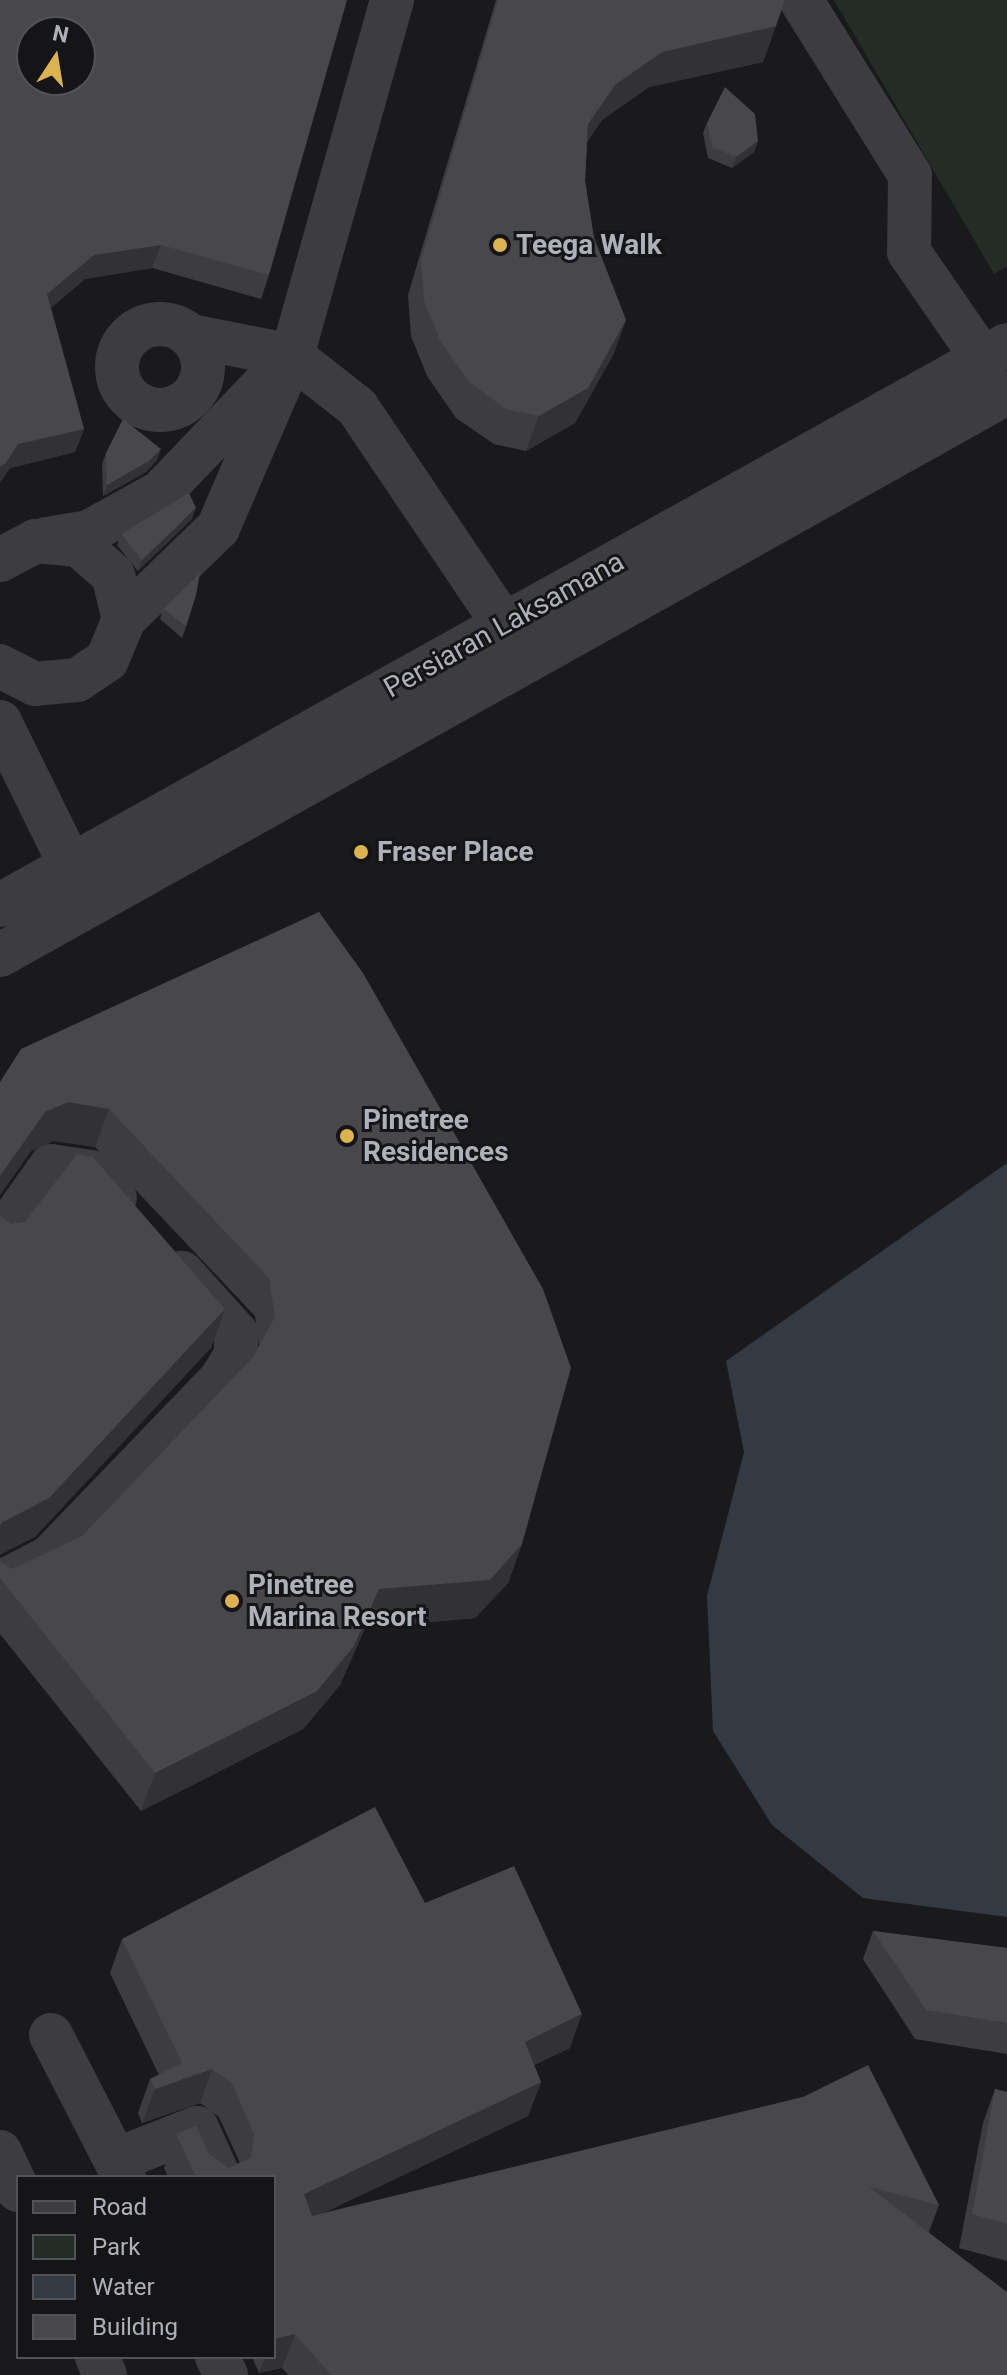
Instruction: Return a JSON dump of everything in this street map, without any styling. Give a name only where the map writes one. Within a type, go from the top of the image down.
[{"type":"street","points":[[0,666],[35,684],[77,680],[107,660],[124,619],[218,528],[292,356],[392,0]]},
{"type":"street","points":[[0,722],[80,884],[999,365],[909,252],[910,175],[801,0]]},
{"type":"street","points":[[160,411],[124,391],[119,351],[151,324],[191,336],[292,356],[371,423],[504,625]]},
{"type":"street","points":[[160,411],[198,390],[204,362],[191,336]]},
{"type":"street","points":[[18,550],[89,532],[161,492],[292,356]]},
{"type":"street","name":"Persiaran Laksamana","points":[[0,955],[80,884],[504,625],[999,365]]},
{"type":"street","points":[[160,411],[161,492]]},
{"type":"street","points":[[18,550],[69,542],[99,558],[122,596],[124,619]]},
{"type":"street","name":"Persiaran Laksamana","points":[[0,905],[80,884]]},
{"type":"street","points":[[0,1238],[51,1166],[91,1172],[236,1333],[236,1355],[50,1557],[0,1583]]},
{"type":"street","points":[[51,2035],[120,2168],[197,2128],[218,2175]]},
{"type":"street","points":[[0,2152],[16,2186]]},
{"type":"green space","points":[[834,0],[1007,0],[1007,266],[994,274]]},
{"type":"water","points":[[1007,1163],[1007,1917],[863,1898],[772,1825],[713,1731],[707,1596],[744,1452],[726,1361]]},
{"type":"building","points":[[0,0],[347,0],[269,275],[161,245],[94,255],[47,294],[84,429],[18,444],[5,464],[0,466]]},
{"type":"building","name":"Teega Walk","points":[[498,0],[785,0],[776,26],[662,52],[615,85],[588,124],[585,181],[594,238],[626,320],[588,388],[539,416],[506,409],[469,382],[440,340],[424,301],[421,260]]},
{"type":"building","points":[[725,87],[755,114],[758,141],[736,157],[712,147],[707,123]]},
{"type":"building","points":[[123,419],[161,449],[149,461],[107,485],[106,453]]},
{"type":"building","points":[[189,493],[196,508],[142,560],[121,534]]},
{"type":"building","points":[[200,573],[196,595],[186,627],[163,609]]},
{"type":"building","points":[[319,912],[363,973],[543,1289],[571,1368],[522,1544],[490,1580],[379,1589],[354,1646],[317,1691],[155,1773],[0,1578],[0,1561],[12,1569],[82,1536],[253,1357],[275,1317],[269,1278],[109,1109],[68,1102],[45,1112],[0,1176],[0,1082],[21,1049]]},
{"type":"building","points":[[77,1154],[93,1157],[225,1309],[49,1498],[0,1526],[0,1216],[11,1224],[25,1222]]},
{"type":"building","points":[[375,1807],[425,1903],[514,1866],[582,2014],[525,2042],[541,2082],[304,2194],[312,2216],[803,2097],[868,2065],[939,2205],[869,2187],[1007,2292],[1007,2375],[331,2375],[295,2334],[276,2339],[276,2175],[195,2175],[176,2134],[196,2126],[209,2154],[228,2168],[251,2158],[254,2134],[232,2083],[212,2069],[155,2089],[150,2079],[182,2063],[122,1939]]},
{"type":"building","points":[[873,1931],[1007,1948],[1007,2023],[926,2010]]},
{"type":"building","points":[[995,2089],[1007,2092],[1007,2224],[972,2214]]},
{"type":"place","name":"Teega Walk","points":[[500,245]]},
{"type":"place","name":"Fraser Place","points":[[361,852]]},
{"type":"place","name":"Pinetree Residences","points":[[347,1136]]},
{"type":"place","name":"Pinetree Marina Resort","points":[[232,1601]]}]
